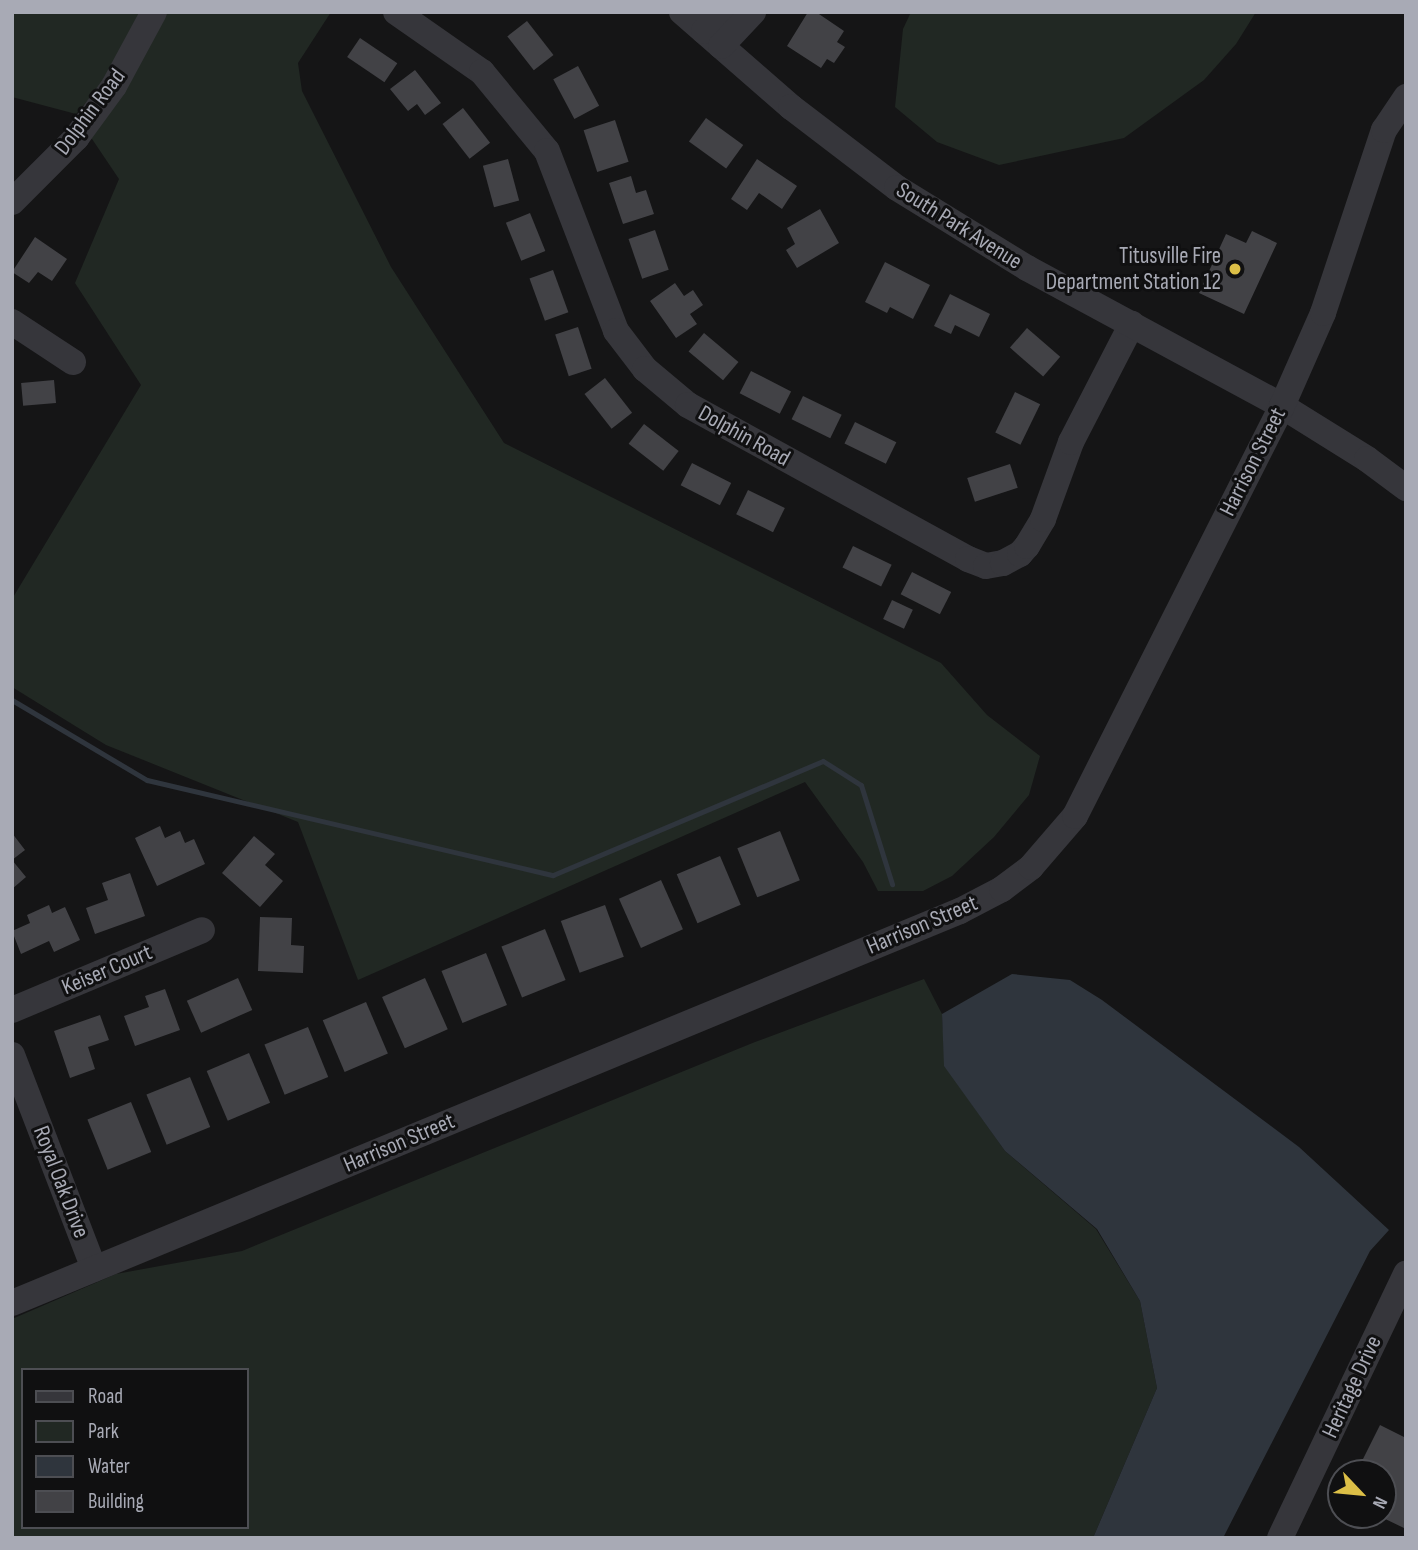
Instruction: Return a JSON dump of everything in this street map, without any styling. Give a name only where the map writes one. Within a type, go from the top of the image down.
[{"type":"street","name":"Dolphin Road","points":[[12,202],[76,138],[114,86],[154,12]]},
{"type":"street","name":"Dolphin Road","points":[[396,12],[482,72],[547,150],[616,331],[645,369],[688,405],[968,559],[986,566],[1003,563],[1020,554],[1027,546],[1043,519],[1077,429],[1132,324]]},
{"type":"street","name":"South Park Avenue","points":[[682,12],[716,30],[791,107],[897,188],[1027,268],[1282,406],[1367,459],[1406,488]]},
{"type":"street","points":[[716,30],[753,12]]},
{"type":"street","name":"Harrison Street","points":[[12,1303],[960,911],[1002,889],[1031,867],[1075,816],[1282,406],[1323,313],[1384,130],[1406,97]]},
{"type":"street","points":[[12,322],[73,362]]},
{"type":"street","name":"Keiser Court","points":[[12,1010],[202,930]]},
{"type":"street","name":"Royal Oak Drive","points":[[12,1055],[94,1269]]},
{"type":"street","name":"Heritage Drive","points":[[1280,1538],[1406,1274]]},
{"type":"green space","points":[[12,12],[143,12],[107,78],[76,114],[12,97]]},
{"type":"green space","points":[[166,12],[331,12],[298,63],[302,91],[391,267],[504,443],[941,663],[987,715],[1040,756],[1029,795],[994,837],[952,876],[923,891],[878,891],[863,862],[805,782],[358,980],[298,822],[106,745],[12,687],[12,599],[141,385],[75,283],[119,179],[90,136]]},
{"type":"green space","points":[[911,12],[1256,12],[1236,44],[1204,80],[1124,138],[999,165],[937,142],[895,107],[903,29]]},
{"type":"green space","points":[[924,979],[942,1014],[945,1066],[1005,1151],[1096,1229],[1140,1301],[1157,1388],[1093,1538],[12,1538],[12,1319],[116,1274],[242,1251],[755,1042]]},
{"type":"water","points":[[1012,974],[1070,980],[1102,1000],[1299,1147],[1389,1230],[1370,1251],[1223,1538],[1093,1538],[1157,1388],[1140,1301],[1097,1229],[1005,1151],[944,1066],[942,1014]]},
{"type":"building","points":[[808,12],[816,12],[844,31],[837,42],[845,47],[834,63],[827,59],[821,68],[787,46]]},
{"type":"building","points":[[527,21],[553,55],[534,70],[507,36]]},
{"type":"building","points":[[360,38],[397,63],[384,82],[347,57]]},
{"type":"building","points":[[578,66],[599,106],[574,119],[553,79]]},
{"type":"building","points":[[415,70],[441,103],[425,115],[417,104],[408,111],[390,89]]},
{"type":"building","points":[[463,108],[490,143],[470,159],[443,124]]},
{"type":"building","points":[[706,118],[743,145],[726,168],[689,141]]},
{"type":"building","points":[[615,120],[629,162],[597,172],[584,130]]},
{"type":"building","points":[[508,159],[519,201],[494,207],[483,166]]},
{"type":"building","points":[[757,159],[797,186],[782,209],[759,193],[747,210],[731,199]]},
{"type":"building","points":[[631,176],[636,193],[646,190],[654,214],[623,224],[609,183]]},
{"type":"building","points":[[820,209],[839,243],[797,268],[786,250],[795,244],[787,228]]},
{"type":"building","points":[[530,213],[545,251],[521,261],[506,223]]},
{"type":"building","points":[[655,230],[669,270],[642,279],[629,239]]},
{"type":"building","points":[[1252,231],[1277,243],[1244,314],[1199,293],[1226,234],[1246,243]]},
{"type":"building","points":[[35,237],[67,259],[52,281],[38,272],[29,283],[12,272]]},
{"type":"building","points":[[885,262],[930,285],[913,319],[890,307],[887,313],[865,302]]},
{"type":"building","points":[[553,270],[568,312],[545,321],[530,279]]},
{"type":"building","points":[[675,283],[684,296],[693,290],[703,305],[690,314],[697,324],[676,338],[650,301]]},
{"type":"building","points":[[950,294],[990,314],[979,337],[955,325],[951,334],[934,326]]},
{"type":"building","points":[[578,327],[592,369],[569,376],[555,334]]},
{"type":"building","points":[[1027,328],[1060,357],[1043,376],[1010,348]]},
{"type":"building","points":[[704,333],[738,362],[723,380],[689,351]]},
{"type":"building","points":[[751,371],[791,391],[780,414],[740,393]]},
{"type":"building","points":[[605,378],[632,413],[612,429],[585,394]]},
{"type":"building","points":[[54,380],[56,403],[23,406],[21,383]]},
{"type":"building","points":[[1015,392],[1040,404],[1020,445],[995,432]]},
{"type":"building","points":[[803,396],[842,415],[830,438],[792,419]]},
{"type":"building","points":[[855,422],[896,442],[886,464],[844,444]]},
{"type":"building","points":[[644,424],[679,451],[663,471],[629,444]]},
{"type":"building","points":[[692,463],[731,483],[720,505],[681,485]]},
{"type":"building","points":[[1010,464],[1018,488],[975,502],[967,478]]},
{"type":"building","points":[[748,490],[785,508],[773,532],[736,514]]},
{"type":"building","points":[[853,546],[892,565],[881,586],[842,568]]},
{"type":"building","points":[[912,572],[951,592],[940,614],[901,594]]},
{"type":"building","points":[[892,600],[913,610],[904,629],[883,619]]},
{"type":"building","points":[[160,826],[165,838],[180,831],[185,843],[194,839],[205,864],[157,886],[135,838]]},
{"type":"building","points":[[780,831],[800,880],[757,897],[737,848]]},
{"type":"building","points":[[12,833],[25,850],[12,860]]},
{"type":"building","points":[[254,836],[275,854],[265,865],[283,881],[260,907],[222,873]]},
{"type":"building","points":[[720,856],[741,905],[697,923],[677,874]]},
{"type":"building","points":[[12,860],[26,877],[12,889]]},
{"type":"building","points":[[130,873],[145,916],[95,934],[86,908],[108,900],[102,883]]},
{"type":"building","points":[[661,880],[683,929],[641,948],[619,899]]},
{"type":"building","points":[[49,905],[52,913],[65,907],[80,940],[54,952],[49,941],[21,954],[12,931],[30,923],[27,915]]},
{"type":"building","points":[[605,905],[624,957],[580,973],[561,921]]},
{"type":"building","points":[[260,917],[292,918],[291,945],[304,946],[303,973],[258,971]]},
{"type":"building","points":[[545,929],[566,980],[522,998],[501,947]]},
{"type":"building","points":[[486,953],[507,1005],[462,1023],[441,971]]},
{"type":"building","points":[[238,978],[252,1010],[201,1033],[187,1001]]},
{"type":"building","points":[[425,978],[448,1029],[405,1048],[382,997]]},
{"type":"building","points":[[165,989],[180,1030],[135,1046],[124,1016],[149,1007],[145,996]]},
{"type":"building","points":[[366,1002],[388,1054],[345,1072],[323,1020]]},
{"type":"building","points":[[100,1015],[109,1040],[88,1047],[95,1069],[70,1078],[54,1031]]},
{"type":"building","points":[[308,1027],[328,1077],[285,1095],[264,1045]]},
{"type":"building","points":[[249,1053],[270,1103],[228,1121],[207,1071]]},
{"type":"building","points":[[190,1077],[210,1127],[167,1145],[146,1095]]},
{"type":"building","points":[[131,1102],[151,1152],[108,1170],[87,1120]]},
{"type":"building","points":[[1380,1425],[1406,1438],[1406,1529],[1397,1525],[1397,1459],[1363,1459]]},
{"type":"waterway","points":[[12,700],[147,780],[553,875],[823,761],[861,785],[892,884]]},
{"type":"place","name":"Titusville Fire Department Station 12","points":[[1235,269]]}]
